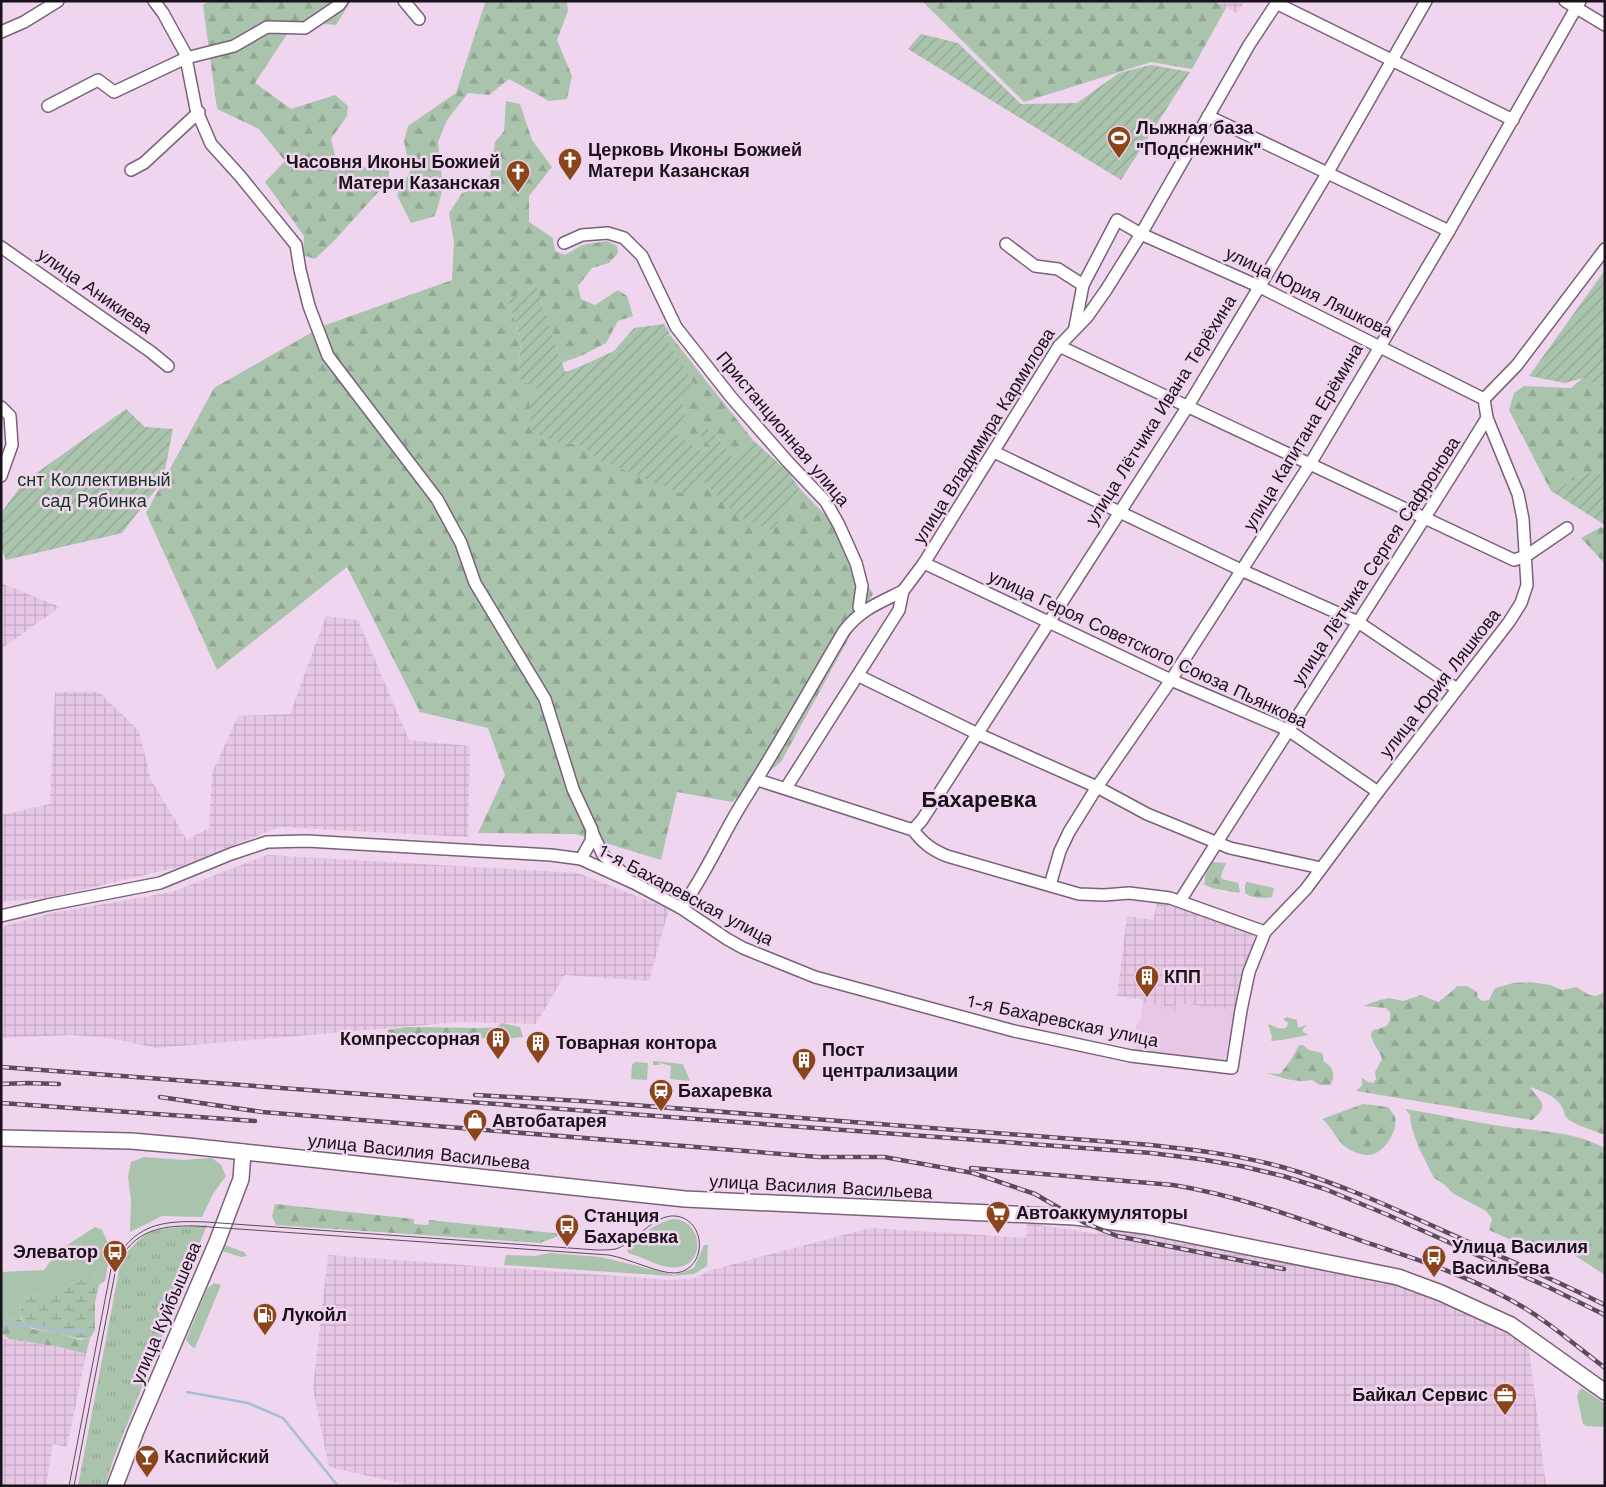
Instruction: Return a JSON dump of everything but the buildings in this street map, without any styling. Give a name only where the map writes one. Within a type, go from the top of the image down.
[{"type":"main road","name":"улица Василия Васильева","points":[[1,1138],[131,1141],[685,1199],[1075,1217],[1138,1225],[1398,1277],[1441,1293],[1511,1325],[1605,1392]]},
{"type":"main road","name":"улица Куйбышева","points":[[115,1486],[136,1431],[217,1242],[241,1179],[243,1152]]},
{"type":"street","points":[[1,32],[24,22],[58,1]]},
{"type":"street","points":[[154,1],[163,13],[185,53],[196,109],[199,112],[211,144],[240,176],[296,246],[309,306],[328,356],[436,499],[461,543],[475,583],[545,699],[573,789],[603,855],[634,883]]},
{"type":"street","points":[[48,106],[98,80],[114,92],[186,58],[234,46],[267,27],[305,28],[342,1]]},
{"type":"street","points":[[404,1],[418,18]]},
{"type":"street","name":"улица Лётчика Ивана Терёхина","points":[[913,830],[922,820],[978,734],[1188,406],[1258,286],[1328,172],[1426,1]]},
{"type":"street","points":[[1565,1],[1578,4],[1605,24]]},
{"type":"street","points":[[1277,2],[1392,62],[1513,120]]},
{"type":"street","name":"улица Владимира Кармилова","points":[[786,788],[859,676],[899,610],[902,591],[924,563],[1059,346],[1075,327],[1087,317],[1141,234],[1249,45],[1277,2]]},
{"type":"street","name":"улица Капитана Ерёмина","points":[[1050,885],[1063,843],[1097,786],[1171,680],[1310,464],[1379,345],[1449,231],[1578,4]]},
{"type":"street","points":[[130,170],[144,163],[199,112]]},
{"type":"street","points":[[1208,116],[1449,231]]},
{"type":"street","name":"улица Юрия Ляшкова","points":[[1083,285],[1117,220],[1141,234],[1258,286],[1379,345],[1484,399]]},
{"type":"street","name":"Пристанционная улица","points":[[564,243],[582,236],[608,232],[624,238],[642,256],[676,327],[732,397],[788,462],[826,502],[840,525],[856,563],[862,586],[859,607],[865,610]]},
{"type":"street","points":[[1006,244],[1036,266],[1058,269],[1083,285],[1075,327]]},
{"type":"street","name":"улица Аникиева","points":[[1,247],[151,352],[168,366]]},
{"type":"street","points":[[1487,418],[1484,399],[1517,365],[1605,249]]},
{"type":"street","points":[[1059,346],[1514,560],[1526,556],[1567,528]]},
{"type":"street","points":[[1,407],[10,416],[12,444],[6,448],[1,476]]},
{"type":"street","name":"улица Юрия Ляшкова","points":[[1264,932],[1296,901],[1521,604],[1527,585],[1523,519],[1518,494],[1487,418]]},
{"type":"street","name":"улица Лётчика Сергея Сафронова","points":[[1180,901],[1288,730],[1426,518],[1487,418]]},
{"type":"street","points":[[994,452],[1241,570],[1358,622],[1457,689]]},
{"type":"street","name":"улица Героя Советского Союза Пьянкова","points":[[924,563],[1171,680],[1288,730],[1378,792]]},
{"type":"street","points":[[681,908],[692,894],[740,806],[758,780],[844,631],[853,619],[865,610],[902,591]]},
{"type":"street","points":[[859,676],[978,734],[1097,786],[1147,814],[1216,843],[1243,852],[1321,868]]},
{"type":"street","points":[[758,780],[913,830],[921,841],[941,853],[1087,895],[1142,894],[1180,901],[1264,932]]},
{"type":"street","points":[[581,860],[591,841],[592,830]]},
{"type":"street","name":"1-я Бахаревская улица","points":[[1,916],[160,883],[231,854],[267,842],[306,841],[551,855],[581,860],[634,883],[681,908],[743,948],[815,977],[1014,1031],[1096,1049],[1131,1056],[1232,1068],[1247,980],[1253,958],[1264,932]]},
{"type":"shaded area","points":[[1212,1],[1245,1],[1237,13]]},
{"type":"shaded area","points":[[1,583],[60,607],[1,649]]},
{"type":"shaded area","points":[[326,616],[358,620],[409,740],[470,746],[468,837],[279,827],[179,867],[51,897],[1,902],[1,815],[50,804],[55,692],[99,692],[139,731],[151,780],[187,840],[209,828],[212,773],[238,716],[290,714]]},
{"type":"shaded area","points":[[267,855],[578,873],[669,909],[649,981],[565,975],[536,1024],[459,1022],[157,1048],[109,1038],[71,1035],[1,1038],[1,927],[52,913],[172,892]]},
{"type":"shaded area","points":[[1157,903],[1198,912],[1251,932],[1254,938],[1253,944],[1235,1010],[1176,1003],[1175,1011],[1166,1011],[1164,1005],[1143,1003],[1141,999],[1117,996],[1127,916],[1153,920]]},
{"type":"shaded area","points":[[1143,1003],[1164,1005],[1166,1010],[1174,1011],[1176,1003],[1235,1010],[1230,1042],[1227,1044],[1226,1049],[1229,1051],[1224,1060],[1136,1054],[1136,1025],[1140,1022]]},
{"type":"shaded area","points":[[1027,1223],[1099,1234],[1103,1227],[1387,1280],[1498,1326],[1529,1349],[1546,1486],[412,1486],[329,1467],[313,1389],[328,1255],[672,1280],[695,1278],[711,1270],[871,1228],[1026,1238]]},
{"type":"shaded area","points":[[1,1338],[60,1347],[86,1354],[67,1447],[53,1444],[46,1486],[1,1486]]},
{"type":"green space","points":[[209,1],[351,1],[336,25],[295,22],[255,83],[291,109],[335,95],[348,106],[347,116],[331,139],[336,160],[349,170],[373,166],[389,168],[389,180],[335,240],[315,259],[303,255],[304,236],[265,182],[285,161],[259,129],[217,109],[203,5]]},
{"type":"green space","points":[[484,1],[567,1],[568,11],[557,40],[572,76],[567,99],[549,101],[509,79],[489,95],[468,93],[447,120],[438,142],[443,188],[435,216],[411,223],[397,195],[410,172],[404,141],[408,126],[456,93],[485,3]]},
{"type":"green space","points":[[922,1],[1213,1],[1226,8],[1192,69],[1151,62],[1024,102]]},
{"type":"green space","points":[[921,34],[958,43],[1021,104],[1077,103],[1119,73],[1151,65],[1190,72],[1121,180],[908,49]]},
{"type":"green space","points":[[506,101],[520,104],[532,140],[552,167],[529,196],[529,222],[553,238],[555,251],[565,255],[582,245],[607,241],[617,246],[618,253],[609,263],[592,268],[578,286],[581,299],[595,305],[618,290],[627,296],[633,316],[618,321],[606,343],[562,363],[536,285],[508,300],[521,340],[518,378],[538,389],[561,444],[578,443],[594,458],[703,482],[729,507],[772,531],[800,489],[835,525],[873,594],[781,762],[732,802],[677,792],[661,860],[576,834],[478,833],[505,775],[488,728],[420,712],[347,567],[217,670],[146,513],[214,388],[323,326],[452,280],[454,242],[449,213],[462,193],[479,188],[490,177],[495,142],[504,131]]},
{"type":"green space","points":[[1605,270],[1605,388],[1583,378],[1565,383],[1529,376]]},
{"type":"green space","points":[[536,285],[565,372],[614,351],[634,328],[664,324],[670,334],[664,337],[697,387],[681,398],[686,415],[675,433],[702,452],[711,447],[701,437],[702,428],[713,431],[734,458],[753,440],[788,472],[800,489],[772,531],[740,518],[703,482],[683,494],[594,458],[578,443],[561,444],[532,432],[529,403],[538,389],[518,378],[521,340],[508,300]]},
{"type":"green space","points":[[670,335],[753,440],[734,458],[713,431],[702,429],[711,447],[702,452],[675,433],[686,415],[664,337]]},
{"type":"green space","points":[[1583,378],[1605,388],[1605,477],[1594,470],[1551,491],[1509,410],[1514,393],[1524,386],[1571,388]]},
{"type":"green space","name":"снт Коллективный сад Рябинка","points":[[126,409],[145,427],[173,429],[163,480],[122,533],[6,560],[1,547],[1,513],[24,482]]},
{"type":"green space","points":[[1594,470],[1605,477],[1605,525],[1551,491]]},
{"type":"green space","points":[[1601,527],[1605,530],[1605,564],[1581,538]]},
{"type":"green space","points":[[1211,862],[1226,863],[1221,876],[1222,879],[1238,883],[1239,893],[1212,888],[1203,884]]},
{"type":"green space","points":[[1247,882],[1274,888],[1272,897],[1258,898],[1248,895],[1245,893]]},
{"type":"green space","points":[[1531,982],[1550,985],[1562,990],[1576,987],[1589,995],[1596,996],[1605,992],[1605,1135],[1571,1121],[1566,1117],[1561,1105],[1554,1098],[1530,1087],[1542,1102],[1541,1110],[1532,1120],[1356,1091],[1362,1085],[1362,1078],[1373,1083],[1376,1079],[1375,1072],[1382,1059],[1371,1034],[1373,1030],[1387,1026],[1390,1021],[1390,1012],[1386,1008],[1363,1006],[1389,998],[1403,1001],[1421,995],[1438,1002],[1457,986],[1467,986],[1477,992],[1478,998],[1483,1001],[1489,1000],[1495,988],[1513,983]]},
{"type":"green space","points":[[1287,1017],[1297,1020],[1298,1028],[1307,1025],[1303,1032],[1309,1035],[1271,1041],[1272,1037],[1268,1024],[1280,1028],[1287,1027],[1288,1023],[1283,1019]]},
{"type":"green space","points":[[502,1023],[520,1027],[523,1037],[503,1039],[456,1037],[448,1041],[438,1038],[411,1042],[392,1040],[387,1030],[407,1027],[497,1027]]},
{"type":"green space","points":[[1299,1045],[1322,1053],[1324,1062],[1330,1066],[1333,1072],[1330,1085],[1320,1085],[1312,1080],[1289,1080],[1267,1073],[1280,1074],[1291,1060]]},
{"type":"green space","points":[[653,1061],[683,1064],[690,1081],[670,1079],[671,1066],[660,1063],[659,1065],[653,1065]]},
{"type":"green space","points":[[635,1062],[648,1063],[647,1080],[631,1079],[632,1065]]},
{"type":"green space","points":[[1363,1104],[1388,1107],[1395,1117],[1395,1127],[1391,1138],[1380,1151],[1372,1155],[1359,1154],[1350,1150],[1322,1119]]},
{"type":"green space","points":[[1405,1109],[1500,1126],[1567,1135],[1593,1142],[1605,1148],[1605,1275],[1565,1249],[1554,1246],[1533,1250],[1489,1230],[1492,1219],[1486,1211],[1454,1194],[1434,1178],[1418,1146],[1411,1125],[1410,1115]]},
{"type":"green space","points":[[144,1157],[183,1160],[212,1158],[221,1165],[226,1176],[213,1194],[202,1217],[162,1216],[130,1232],[131,1200],[128,1177],[131,1162]]},
{"type":"green space","points":[[275,1204],[414,1219],[414,1224],[428,1225],[429,1220],[563,1234],[540,1243],[276,1225],[272,1216]]},
{"type":"green space","points":[[672,1219],[682,1221],[690,1226],[695,1233],[697,1250],[694,1258],[688,1264],[679,1267],[666,1267],[628,1253],[627,1247],[637,1238],[654,1227]]},
{"type":"green space","points":[[207,1225],[114,1457],[105,1486],[78,1486],[121,1260],[148,1233],[168,1228]]},
{"type":"green space","points":[[95,1227],[102,1230],[111,1249],[105,1281],[99,1285],[91,1274],[53,1293],[22,1298],[20,1308],[21,1320],[2,1318],[1,1321],[1,1272],[44,1270],[58,1251]]},
{"type":"green space","points":[[225,1245],[244,1252],[247,1256],[241,1257],[222,1251]]},
{"type":"green space","points":[[704,1245],[708,1245],[707,1266],[694,1274],[672,1276],[504,1265],[506,1255],[535,1256],[549,1253],[601,1257],[674,1275],[694,1268]]},
{"type":"green space","points":[[91,1274],[99,1285],[95,1302],[95,1330],[90,1338],[78,1338],[35,1328],[28,1326],[24,1322],[20,1309],[22,1298],[53,1293]]},
{"type":"green space","points":[[214,1283],[221,1285],[195,1348],[186,1340],[207,1289]]},
{"type":"green space","points":[[2,1318],[21,1320],[32,1329],[59,1333],[80,1340],[90,1338],[86,1354],[60,1347],[9,1339],[1,1333]]},
{"type":"green space","points":[[1580,1389],[1583,1389],[1605,1404],[1605,1427],[1586,1426],[1583,1424],[1577,1396]]},
{"type":"waterway","points":[[1,1321],[10,1325],[85,1332]]},
{"type":"waterway","points":[[187,1392],[248,1403],[283,1418],[338,1486]]},
{"type":"tram line","points":[[69,1486],[111,1269],[128,1242],[150,1228],[175,1222],[206,1222],[604,1250],[616,1249],[660,1219],[675,1216],[686,1219],[698,1235],[698,1254],[693,1263],[686,1270],[669,1273],[609,1255],[196,1226],[169,1227],[146,1234],[128,1248],[115,1273],[74,1486]]},
{"type":"railway","points":[[1,1067],[1151,1153],[1199,1159],[1241,1166],[1325,1189],[1388,1215],[1548,1287],[1605,1315]]},
{"type":"railway","points":[[1,1084],[59,1084]]},
{"type":"railway","points":[[475,1095],[581,1101],[1151,1145],[1233,1156],[1282,1167],[1351,1191],[1397,1210],[1605,1305]]},
{"type":"railway","points":[[160,1097],[262,1112],[819,1157],[884,1157],[973,1173],[1035,1194],[1085,1223],[1117,1236],[1284,1269]]},
{"type":"railway","points":[[1,1103],[255,1121]]},
{"type":"railway","points":[[971,1168],[1173,1185],[1223,1195],[1270,1209],[1423,1262],[1480,1284],[1516,1303],[1539,1318],[1605,1368]]},
{"type":"place","name":"Лыжная база \"Подснежник\"","points":[[1119,159]]},
{"type":"place","name":"Церковь Иконы Божией Матери Казанская","points":[[570,181]]},
{"type":"place","name":"Часовня Иконы Божией Матери Казанская","points":[[518,193]]},
{"type":"place","name":"КПП","points":[[1147,998]]},
{"type":"place","name":"Компрессорная","points":[[498,1060]]},
{"type":"place","name":"Товарная контора","points":[[538,1064]]},
{"type":"place","name":"Пост централизации","points":[[804,1081]]},
{"type":"place","name":"Бахаревка","points":[[661,1112]]},
{"type":"place","name":"Автобатарея","points":[[475,1142]]},
{"type":"place","name":"Автоаккумуляторы","points":[[998,1234]]},
{"type":"place","name":"Станция Бахаревка","points":[[567,1247]]},
{"type":"place","name":"Элеватор","points":[[115,1273]]},
{"type":"place","name":"Улица Василия Васильева","points":[[1434,1278]]},
{"type":"place","name":"Лукойл","points":[[265,1336]]},
{"type":"place","name":"Байкал Сервис","points":[[1505,1416]]},
{"type":"place","name":"Каспийский","points":[[147,1478]]},
{"type":"district","name":"Бахаревка","points":[[979,799]]}]
